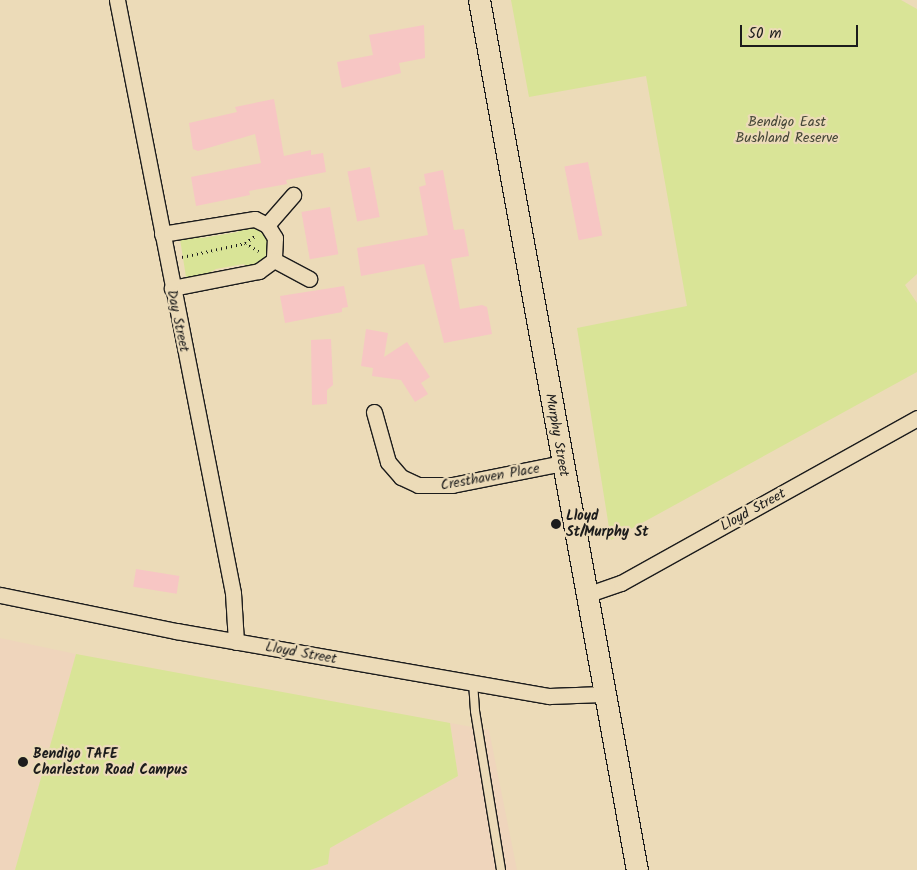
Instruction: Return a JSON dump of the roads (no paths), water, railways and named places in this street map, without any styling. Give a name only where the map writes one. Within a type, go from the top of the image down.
[{"type":"street","name":"Day Street","points":[[118,0],[172,288],[233,593],[236,642]]},
{"type":"street","name":"Murphy Street","points":[[479,0],[603,694],[637,870]]},
{"type":"street","points":[[267,225],[293,195]]},
{"type":"street","points":[[162,234],[250,219],[267,225],[275,238],[274,260]]},
{"type":"street","points":[[274,260],[309,279]]},
{"type":"street","points":[[172,288],[254,272],[274,260]]},
{"type":"street","name":"Cresthaven Place","points":[[374,412],[388,462],[400,477],[418,485],[452,485],[562,463]]},
{"type":"street","name":"Lloyd Street","points":[[586,595],[620,583],[917,418]]},
{"type":"street","name":"Lloyd Street","points":[[0,595],[236,642],[549,696],[603,694]]},
{"type":"lane","points":[[473,682],[474,712],[501,870]]},
{"type":"place","name":"Lloyd St/Murphy St","points":[[556,524]]},
{"type":"place","name":"Bendigo TAFE Charleston Road Campus","points":[[23,762]]},
{"type":"park label","name":"Bendigo East Bushland Reserve","points":[[787,130]]}]
